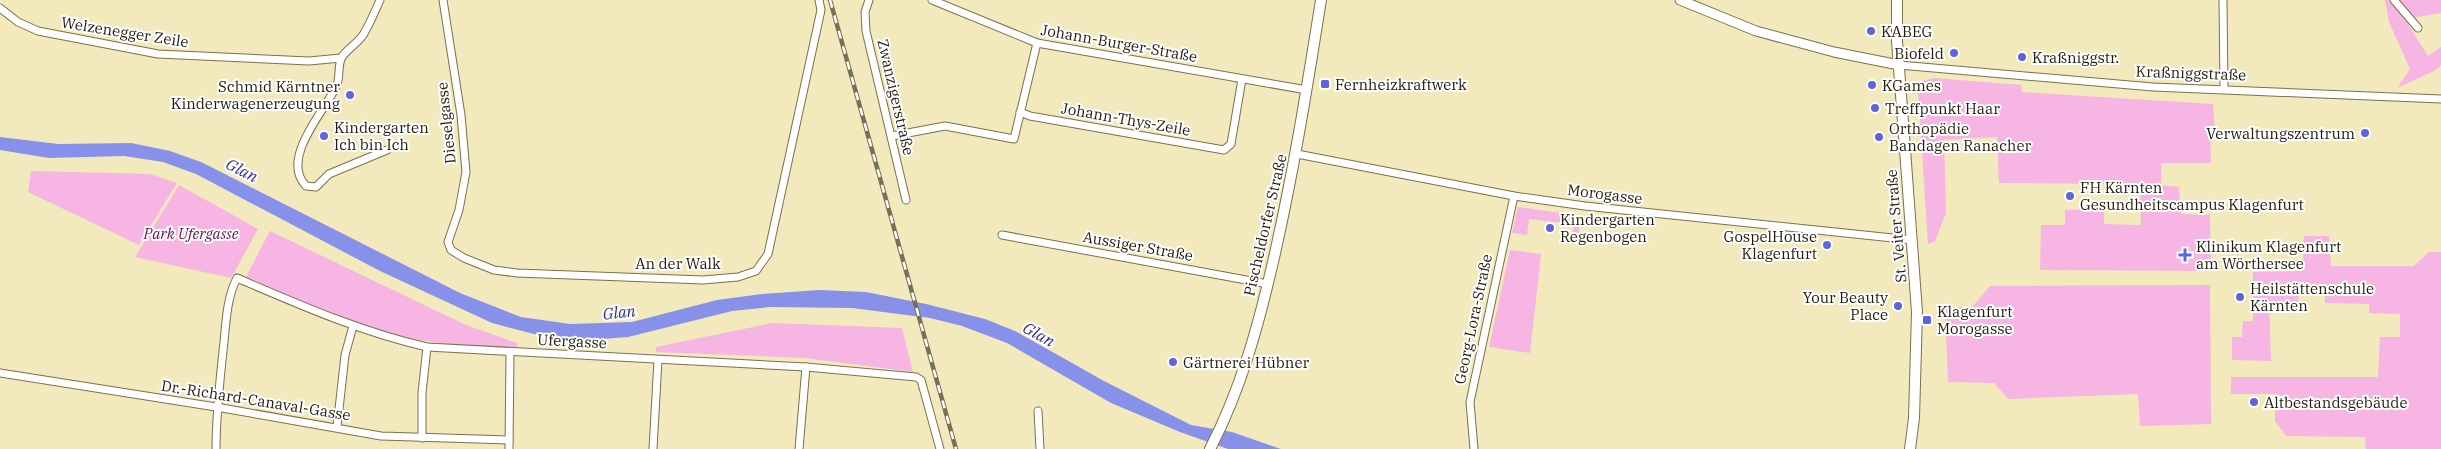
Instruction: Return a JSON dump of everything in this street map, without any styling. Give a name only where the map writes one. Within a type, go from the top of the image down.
[{"type":"main road","name":"Pischeldorfer Straße","points":[[1210,449],[1226,418],[1245,369],[1268,284],[1297,154],[1321,0]]},
{"type":"main road","name":"St. Veiter Straße","points":[[1896,0],[1917,346],[1914,418],[1910,449]]},
{"type":"street","points":[[380,0],[363,35],[341,58],[337,86],[312,125],[299,156],[296,169],[300,180],[306,186],[316,187],[329,174],[387,150]]},
{"type":"street","name":"Dieselgasse","points":[[443,0],[461,115],[466,172],[460,210],[448,242]]},
{"type":"street","name":"An der Walk","points":[[448,242],[451,250],[464,258],[494,270],[517,273],[704,280],[738,277],[756,271],[768,254],[821,10],[819,0]]},
{"type":"street","name":"Zwanzigerstraße","points":[[869,0],[865,12],[866,31],[906,200]]},
{"type":"street","name":"Johann-Burger-Straße","points":[[932,0],[1037,43],[1307,90]]},
{"type":"street","name":"Kraßniggstraße","points":[[1680,0],[1756,31],[1834,52],[1899,65],[2153,87],[2441,99]]},
{"type":"street","points":[[2223,0],[2224,89]]},
{"type":"street","points":[[2394,0],[2418,28]]},
{"type":"street","name":"Welzenegger Zeile","points":[[0,8],[18,22],[38,31],[158,54],[309,61],[341,58]]},
{"type":"street","points":[[892,136],[945,126],[1014,139],[1037,43]]},
{"type":"street","name":"Johann-Thys-Zeile","points":[[1020,112],[1030,116],[1224,150],[1231,144],[1242,79]]},
{"type":"street","name":"Morogasse","points":[[1297,154],[1514,196],[1585,206],[1912,240]]},
{"type":"street","name":"Georg-Lora-Straße","points":[[1474,449],[1470,402],[1514,196]]},
{"type":"street","name":"Aussiger Straße","points":[[1002,235],[1268,284]]},
{"type":"street","name":"Ufergasse","points":[[216,407],[232,288],[237,278],[353,326],[393,339],[427,347],[806,366],[916,377],[921,380],[940,449]]},
{"type":"street","points":[[337,427],[345,355],[353,326]]},
{"type":"street","points":[[422,438],[422,393],[427,347]]},
{"type":"street","points":[[509,449],[510,352]]},
{"type":"street","points":[[653,449],[658,360]]},
{"type":"street","points":[[799,449],[806,366]]},
{"type":"street","name":"Dr.-Richard-Canaval-Gasse","points":[[0,373],[337,427],[381,436],[509,440]]},
{"type":"street","points":[[216,407],[216,449]]},
{"type":"street","points":[[1038,411],[1040,449]]},
{"type":"green space","points":[[2385,0],[2441,0],[2441,13],[2412,18],[2409,26],[2428,56],[2441,47],[2441,65],[2434,71],[2397,88],[2410,69],[2389,22]]},
{"type":"green space","points":[[1934,78],[2021,85],[2022,92],[2213,104],[2215,131],[2210,133],[2211,163],[2161,163],[2161,185],[2179,187],[2181,214],[2210,215],[2211,271],[2040,270],[2041,225],[2065,225],[2065,210],[2104,209],[2104,224],[2141,225],[2140,184],[1999,183],[1997,137],[1944,140],[1946,213],[1935,241],[1928,244],[1918,90],[1921,81]]},
{"type":"green space","points":[[31,171],[150,174],[177,183],[139,245],[28,192]]},
{"type":"green space","name":"Park Ufergasse","points":[[179,185],[258,229],[231,278],[135,257]]},
{"type":"green space","points":[[1518,207],[1581,216],[1579,233],[1573,232],[1574,224],[1529,219],[1527,235],[1512,233]]},
{"type":"green space","points":[[270,231],[466,325],[517,343],[517,347],[475,346],[409,338],[361,325],[290,297],[246,277]]},
{"type":"green space","points":[[2304,236],[2329,236],[2331,266],[2414,266],[2429,252],[2441,252],[2441,449],[2366,449],[2365,437],[2286,436],[2275,421],[2275,394],[2231,394],[2231,377],[2378,377],[2380,337],[2400,337],[2400,314],[2369,313],[2369,304],[2325,303],[2325,290],[2299,290],[2298,303],[2269,304],[2271,361],[2232,360],[2232,337],[2242,337],[2243,321],[2253,321],[2253,272],[2303,271]]},
{"type":"green space","points":[[1510,250],[1541,254],[1530,353],[1489,347]]},
{"type":"green space","points":[[2210,285],[2211,424],[2140,426],[2138,394],[2008,399],[1994,383],[1948,382],[1945,307],[1972,307],[1990,286]]},
{"type":"green space","points":[[772,323],[902,328],[913,372],[805,358],[656,352],[656,347]]},
{"type":"water","points":[[0,137],[58,144],[131,143],[170,151],[201,162],[460,293],[521,317],[570,324],[632,322],[717,300],[762,294],[819,290],[866,292],[926,304],[985,319],[1015,331],[1104,381],[1191,425],[1232,432],[1281,449],[1228,449],[1180,432],[1111,403],[1007,343],[962,326],[930,318],[852,308],[770,307],[732,311],[628,337],[590,340],[534,334],[492,323],[380,271],[196,174],[163,162],[124,156],[49,158],[0,150]]},
{"type":"railway","points":[[830,0],[956,449]]},
{"type":"place","name":"KABEG","points":[[1871,31]]},
{"type":"place","name":"Biofeld","points":[[1954,53]]},
{"type":"place","name":"Kraßniggstr.","points":[[2022,57]]},
{"type":"place","name":"Fernheizkraftwerk","points":[[1325,84]]},
{"type":"place","name":"KGames","points":[[1872,85]]},
{"type":"place","name":"Schmid Kärntner Kinderwagenerzeugung","points":[[350,95]]},
{"type":"place","name":"Treffpunkt Haar","points":[[1875,108]]},
{"type":"place","name":"Verwaltungszentrum","points":[[2365,133]]},
{"type":"place","name":"Kindergarten Ich bin Ich","points":[[324,136]]},
{"type":"place","name":"Orthopädie Bandagen Ranacher","points":[[1879,137]]},
{"type":"place","name":"FH Kärnten Gesundheitscampus Klagenfurt","points":[[2070,196]]},
{"type":"place","name":"Kindergarten Regenbogen","points":[[1550,228]]},
{"type":"place","name":"GospelHouse Klagenfurt","points":[[1827,245]]},
{"type":"place","name":"Klinikum Klagenfurt am Wörthersee","points":[[2185,255]]},
{"type":"place","name":"Heilstättenschule Kärnten","points":[[2240,297]]},
{"type":"place","name":"Your Beauty Place","points":[[1898,306]]},
{"type":"place","name":"Klagenfurt Morogasse","points":[[1927,320]]},
{"type":"place","name":"Gärtnerei Hübner","points":[[1173,362]]},
{"type":"place","name":"Altbestandsgebäude","points":[[2254,402]]},
{"type":"water label","name":"Glan","points":[[242,170]]},
{"type":"water label","name":"Glan","points":[[619,312]]},
{"type":"water label","name":"Glan","points":[[1039,334]]}]
